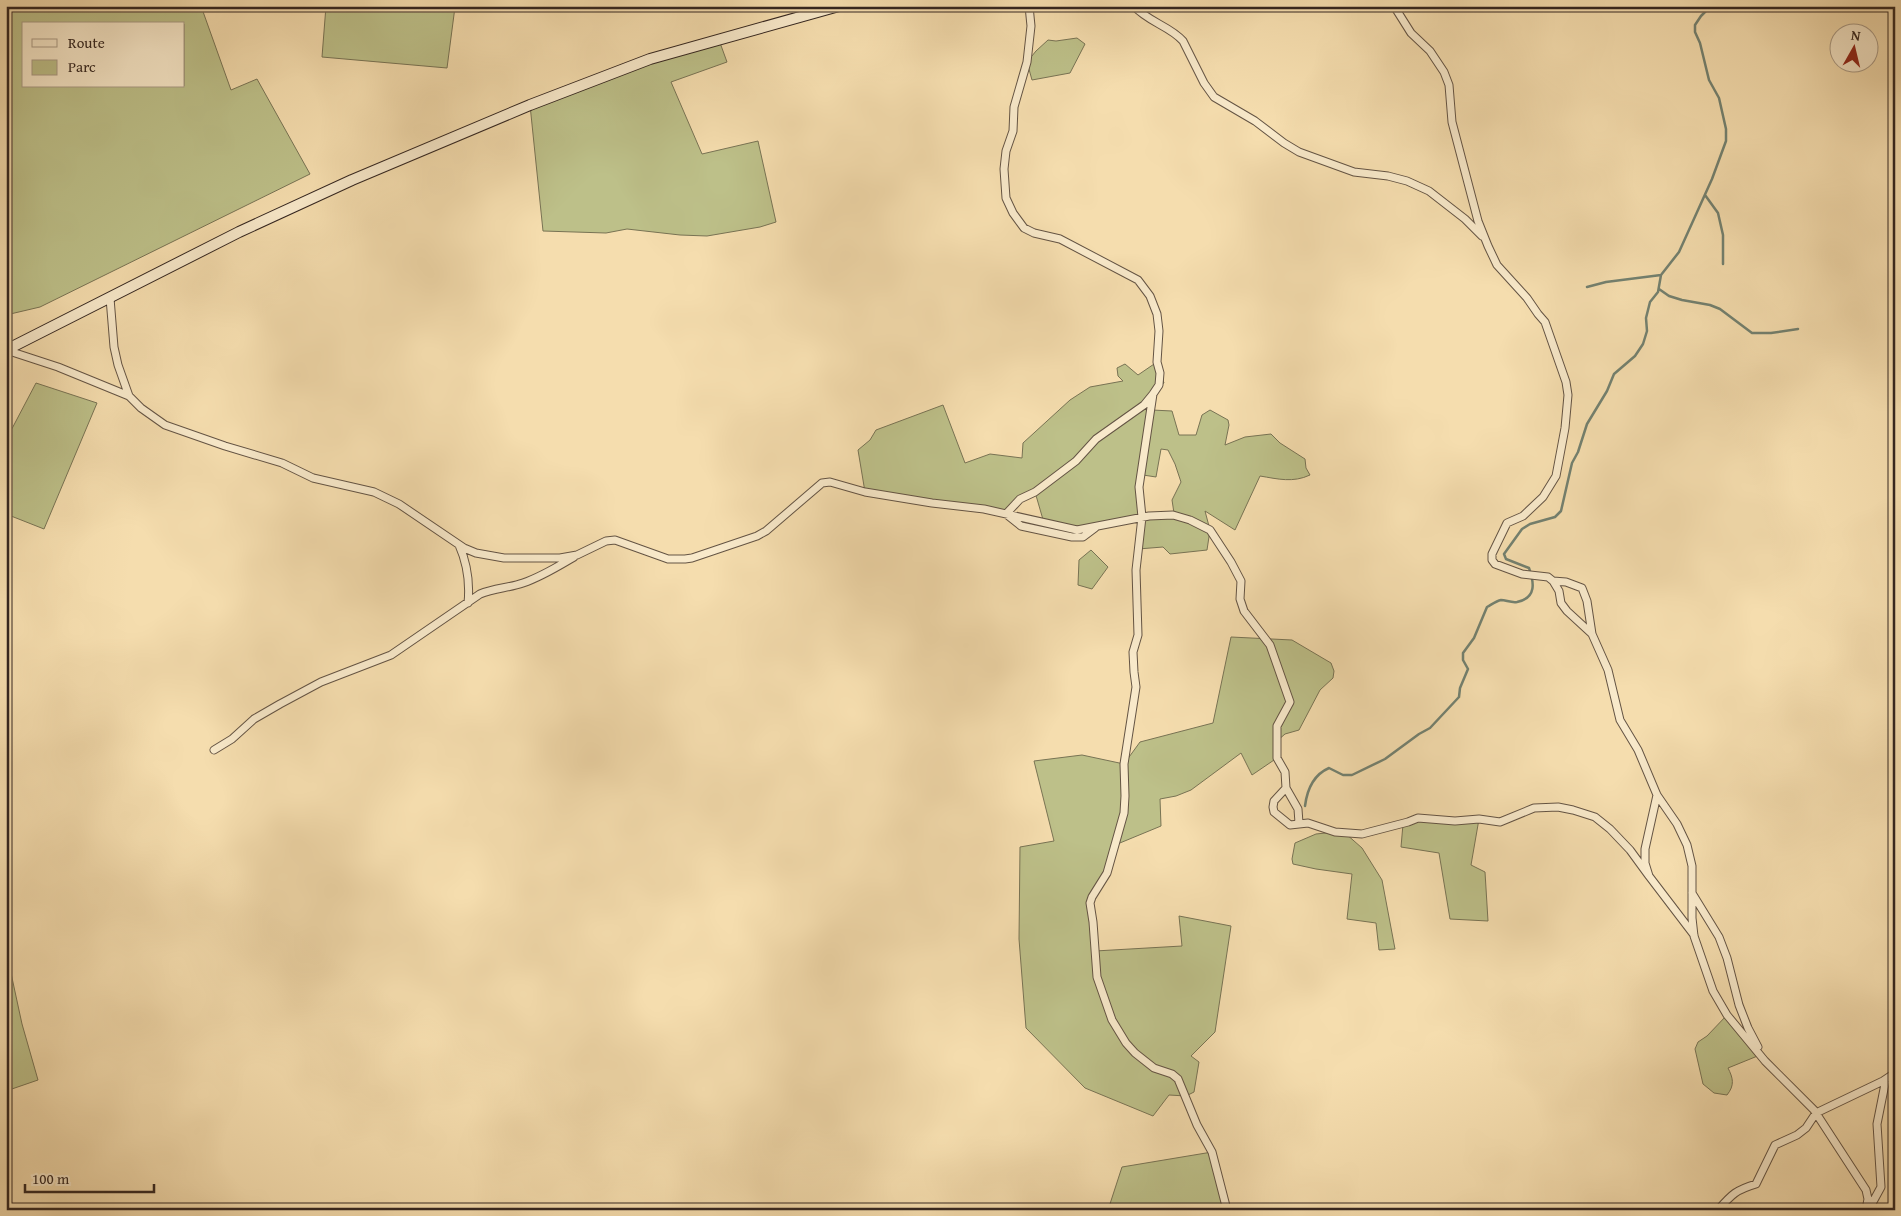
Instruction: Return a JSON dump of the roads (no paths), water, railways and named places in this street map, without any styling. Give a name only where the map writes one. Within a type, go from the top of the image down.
[{"type":"main road","points":[[6,350],[239,232],[352,180],[530,105],[650,59],[839,6]]},
{"type":"street","points":[[1006,514],[1020,499],[1035,492],[1061,474],[1096,439],[1144,405],[1158,385],[1160,373],[1157,362],[1159,331],[1157,314],[1150,296],[1138,280],[1060,239],[1034,233],[1024,228],[1013,213],[1006,198],[1004,169],[1006,151],[1013,131],[1014,107],[1027,62],[1031,26],[1029,6]]},
{"type":"street","points":[[1134,6],[1152,22],[1178,35],[1183,41],[1204,83],[1214,97],[1255,121],[1299,152],[1354,172],[1388,176],[1407,181],[1429,191],[1465,218],[1484,238]]},
{"type":"street","points":[[1394,6],[1411,33],[1430,51],[1444,72],[1449,85],[1452,122],[1484,238],[1497,265],[1528,298],[1545,322],[1566,382],[1568,395],[1565,428],[1553,484],[1543,497],[1523,516],[1507,523],[1498,539],[1492,554],[1492,560],[1495,564],[1522,574],[1548,577],[1554,581],[1566,582],[1582,588],[1588,602],[1592,634],[1608,670],[1620,720],[1638,750],[1657,795],[1677,824],[1687,845],[1692,866],[1694,936],[1713,991],[1727,1015],[1765,1061],[1816,1113],[1866,1190],[1868,1199],[1867,1210]]},
{"type":"street","points":[[110,298],[114,346],[118,365],[129,396]]},
{"type":"street","points":[[6,350],[58,367],[129,396],[141,408],[165,425],[234,449],[282,463],[313,478],[360,487],[374,492],[399,504],[459,545],[476,553],[504,558],[560,558],[577,555]]},
{"type":"street","points":[[1153,394],[1139,488],[1142,518],[1136,570],[1138,635],[1133,652],[1136,686],[1124,764],[1124,813],[1107,873],[1090,903],[1095,966],[1103,998],[1112,1020],[1126,1043],[1154,1068],[1172,1074],[1178,1079],[1197,1125],[1212,1152],[1227,1210]]},
{"type":"street","points":[[214,750],[232,739],[254,719],[280,704],[321,682],[391,655],[489,590],[521,584],[544,575],[577,555],[606,541],[615,540],[668,559],[692,558],[757,536],[766,531],[822,483],[830,482],[880,494],[984,509],[1077,530],[1142,518],[1173,515],[1190,520],[1210,530],[1241,582],[1240,599],[1244,611],[1270,645],[1290,702],[1277,726],[1277,758],[1284,772],[1286,788],[1298,809],[1299,823]]},
{"type":"street","points":[[459,545],[466,562],[469,590],[468,603]]},
{"type":"street","points":[[1554,581],[1559,591],[1561,603],[1592,634]]},
{"type":"street","points":[[1286,788],[1274,801],[1274,812],[1290,825],[1308,823],[1335,832],[1362,834],[1418,818],[1455,821],[1479,819],[1500,822],[1534,808],[1558,807],[1573,810],[1595,818],[1610,829],[1630,850],[1694,936]]},
{"type":"street","points":[[1649,876],[1645,863],[1645,849],[1657,795]]},
{"type":"street","points":[[1692,894],[1719,937],[1727,958],[1739,1005],[1748,1028],[1765,1061]]},
{"type":"street","points":[[1718,1210],[1731,1195],[1740,1189],[1756,1184],[1775,1145],[1797,1135],[1806,1128],[1816,1113],[1895,1073]]},
{"type":"street","points":[[1867,1210],[1881,1187],[1877,1124],[1886,1079]]},
{"type":"waterway","points":[[1305,806],[1307,794],[1312,784],[1323,771],[1329,768],[1343,775],[1352,775],[1385,759],[1430,728],[1459,697],[1460,688],[1468,669],[1463,660],[1463,653],[1474,638],[1487,607],[1501,600],[1517,602],[1528,597],[1531,593],[1533,584],[1529,568],[1506,559],[1504,554],[1522,529],[1530,524],[1555,517],[1561,511],[1572,463],[1578,452],[1587,424],[1607,391],[1614,374],[1635,356],[1643,344],[1647,331],[1646,318],[1650,302],[1658,292],[1661,275],[1679,252],[1712,179],[1726,141],[1726,129],[1719,98],[1709,80],[1700,43],[1695,32],[1695,25],[1711,6]]},
{"type":"waterway","points":[[1705,195],[1718,213],[1723,235],[1723,264]]},
{"type":"waterway","points":[[1587,287],[1606,282],[1661,275]]},
{"type":"waterway","points":[[1659,289],[1669,296],[1720,309],[1752,333],[1771,333],[1798,329]]}]
